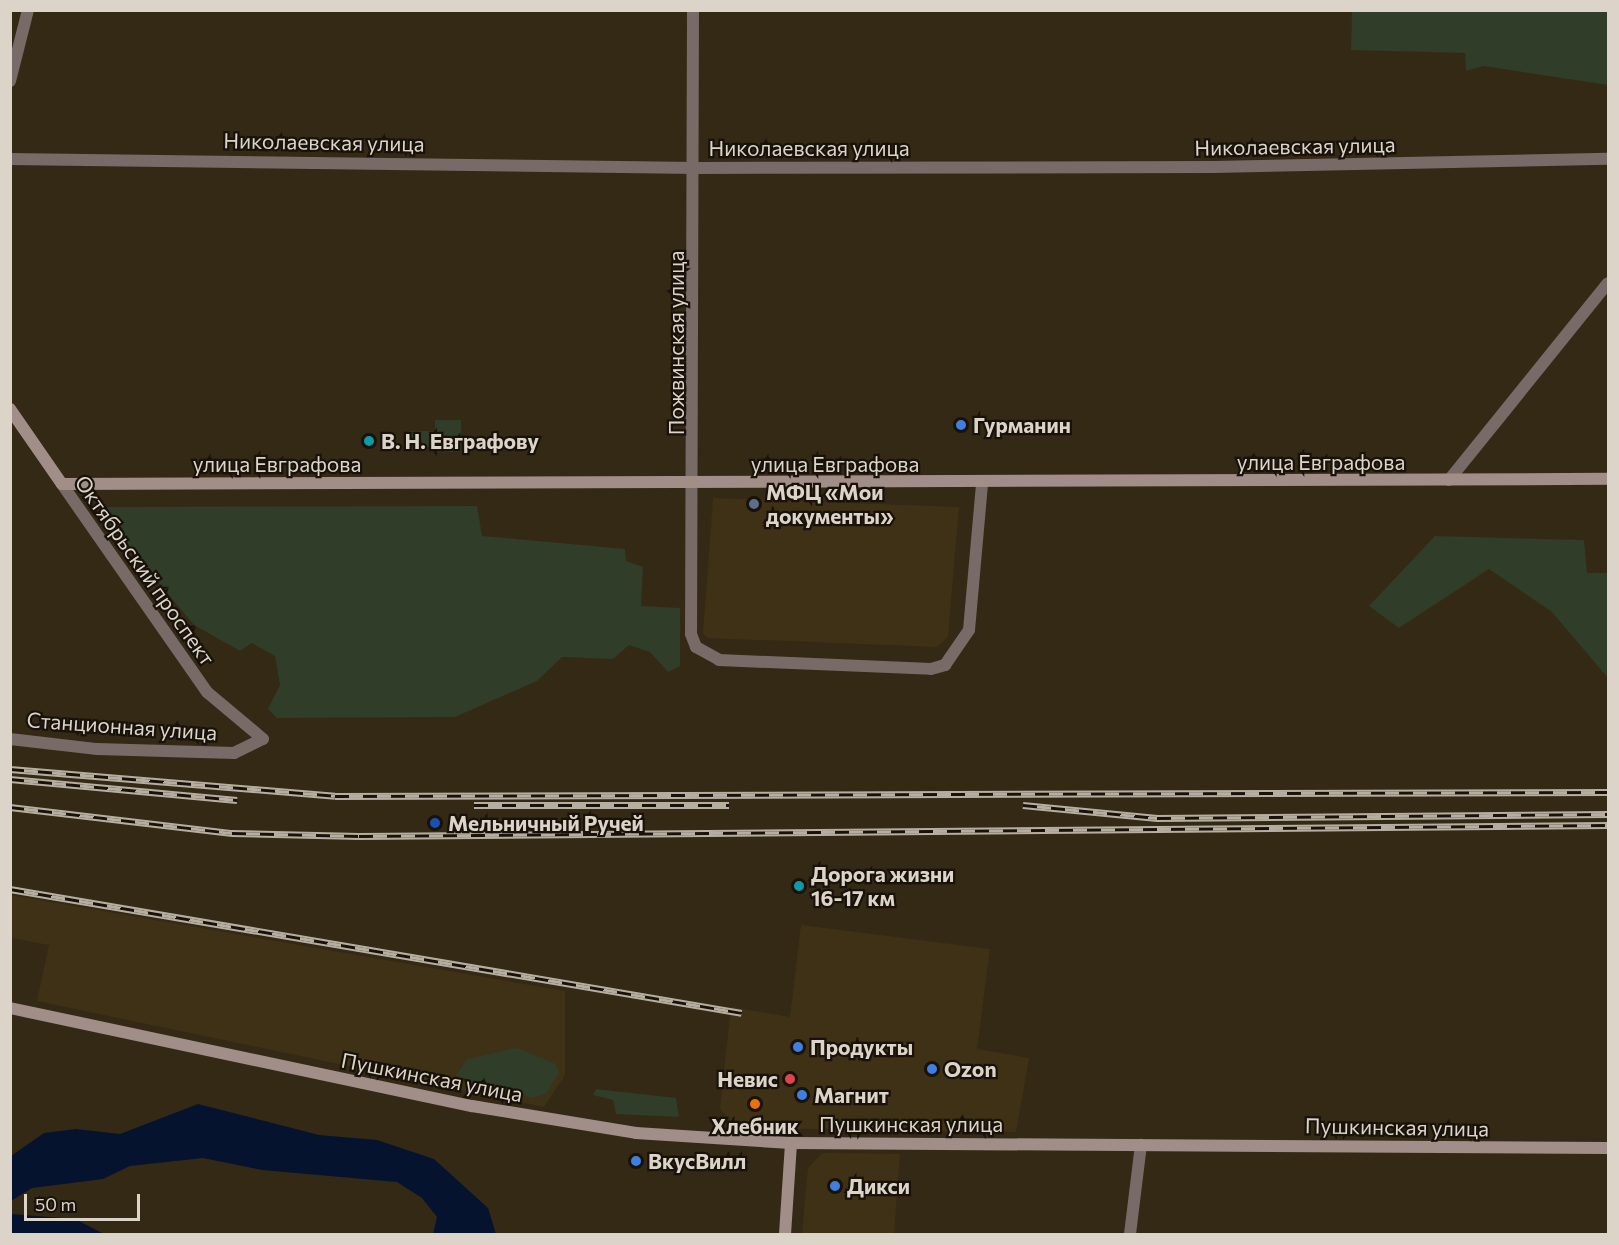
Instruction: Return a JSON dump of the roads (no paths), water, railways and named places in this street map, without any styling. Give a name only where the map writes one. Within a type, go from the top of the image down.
[{"type":"street","points":[[10,81],[28,10]]},
{"type":"street","name":"Пожвинская улица","points":[[693,10],[696,168],[691,634],[696,647],[719,660],[931,669],[945,665],[969,630],[982,483]]},
{"type":"street","name":"Николаевская улица","points":[[10,159],[696,168],[1214,167],[1608,159]]},
{"type":"street","points":[[1449,480],[1608,283]]},
{"type":"street","name":"Октябрьский проспект","points":[[10,409],[207,692],[263,739]]},
{"type":"street","name":"улица Евграфова","points":[[62,484],[982,483],[1608,479]]},
{"type":"street","name":"Станционная улица","points":[[10,739],[97,749],[234,753],[263,739]]},
{"type":"street","name":"Пушкинская улица","points":[[10,1008],[565,1123],[791,1143],[1608,1148]]},
{"type":"street","points":[[785,1234],[791,1143]]},
{"type":"street","points":[[1130,1234],[1141,1145]]},
{"type":"water","points":[[198,1104],[319,1135],[377,1140],[434,1159],[488,1208],[496,1234],[433,1234],[437,1217],[422,1198],[397,1182],[262,1170],[203,1158],[130,1166],[103,1179],[32,1188],[11,1201],[11,1156],[44,1133],[76,1129],[120,1134]]},
{"type":"water","points":[[11,1214],[75,1219],[104,1234],[11,1234]]},
{"type":"railway","points":[[10,769],[335,796],[1608,792]]},
{"type":"railway","points":[[10,779],[237,800]]},
{"type":"railway","points":[[474,805],[729,805]]},
{"type":"railway","points":[[1023,805],[1157,818],[1608,814]]},
{"type":"railway","points":[[10,807],[232,833],[359,836],[1608,825]]},
{"type":"railway","points":[[10,889],[742,1013]]},
{"type":"place","name":"Гурманин","points":[[961,425]]},
{"type":"place","name":"В. Н. Евграфову","points":[[369,441]]},
{"type":"place","name":"МФЦ «Мои документы»","points":[[754,504]]},
{"type":"place","name":"Мельничный Ручей","points":[[435,823]]},
{"type":"place","name":"Дорога жизни 16-17 км","points":[[799,886]]},
{"type":"place","name":"Продукты","points":[[798,1047]]},
{"type":"place","name":"Ozon","points":[[932,1069]]},
{"type":"place","name":"Невис","points":[[790,1079]]},
{"type":"place","name":"Магнит","points":[[802,1095]]},
{"type":"place","name":"Хлебник","points":[[755,1104]]},
{"type":"place","name":"ВкусВилл","points":[[636,1161]]},
{"type":"place","name":"Дикси","points":[[835,1186]]}]
